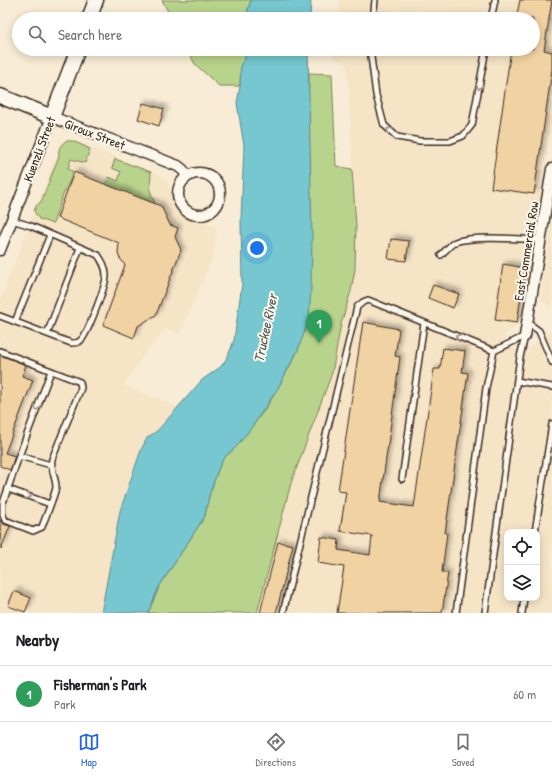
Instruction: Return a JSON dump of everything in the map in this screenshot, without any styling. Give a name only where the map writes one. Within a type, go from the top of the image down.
[{"type":"street","points":[[92,12],[96,0]]},
{"type":"street","name":"Kuenzli Street","points":[[0,250],[75,56]]},
{"type":"street","name":"Giroux Street","points":[[0,96],[178,166],[187,176]]},
{"type":"street","name":"East Commercial Row","points":[[525,336],[552,170]]},
{"type":"street","points":[[194,173],[203,173],[211,176],[217,184],[220,192],[218,201],[214,208],[206,213],[196,215],[188,212],[181,205],[178,195],[180,184],[187,176],[194,173]]},
{"type":"lane","points":[[374,12],[375,0]]},
{"type":"lane","points":[[492,12],[495,0]]},
{"type":"lane","points":[[371,56],[376,95],[384,125],[397,137],[428,141],[450,141],[463,136],[472,125],[485,56]]},
{"type":"lane","points":[[0,316],[71,344],[77,343],[81,341],[89,329],[107,277],[103,263],[98,255],[50,234],[12,220]]},
{"type":"lane","points":[[15,322],[50,234]]},
{"type":"lane","points":[[441,255],[454,243],[469,239],[541,240]]},
{"type":"lane","points":[[47,334],[80,248]]},
{"type":"lane","points":[[283,613],[357,307],[368,300],[494,351],[525,336]]},
{"type":"lane","points":[[527,322],[539,331],[552,362]]},
{"type":"lane","points":[[402,479],[424,323]]},
{"type":"lane","points":[[485,613],[517,381],[525,336]]},
{"type":"lane","points":[[0,351],[80,382],[81,388],[52,459],[51,465],[56,489],[42,527],[33,531],[5,520],[3,515],[3,503],[51,371]]},
{"type":"lane","points":[[456,613],[486,388],[494,351]]},
{"type":"lane","points":[[517,381],[552,387]]},
{"type":"lane","points":[[535,529],[552,424]]},
{"type":"lane","points":[[19,456],[51,465]]},
{"type":"lane","points":[[8,489],[50,504]]},
{"type":"lane","points":[[522,613],[524,601]]},
{"type":"shaded area","points":[[340,0],[552,0],[552,122],[519,323],[504,336],[512,349],[525,351],[552,330],[552,613],[257,613],[291,483],[332,373],[341,324],[351,291],[355,269],[356,226],[347,69],[344,61],[333,59],[333,56],[540,56],[540,12],[339,12]]},
{"type":"shaded area","points":[[73,140],[167,179],[173,204],[177,211],[191,220],[203,222],[217,228],[213,257],[180,334],[166,328],[140,360],[124,385],[178,407],[158,430],[147,438],[137,461],[120,512],[101,613],[0,613],[0,300],[60,145],[66,141]]},
{"type":"shaded area","points":[[552,215],[552,308],[540,298]]},
{"type":"green space","points":[[162,0],[251,0],[247,12],[168,12]]},
{"type":"green space","points":[[191,56],[245,56],[241,65],[240,86],[219,86],[195,64]]},
{"type":"green space","points":[[309,73],[332,74],[336,166],[352,169],[356,226],[355,269],[351,291],[341,324],[332,373],[291,483],[257,613],[148,613],[159,587],[205,516],[209,496],[219,467],[224,458],[236,447],[266,408],[298,350],[302,336]]},
{"type":"green space","points":[[66,141],[73,141],[90,149],[85,163],[71,159],[68,169],[74,172],[62,197],[53,224],[39,219],[34,211],[36,206],[41,202],[59,156],[60,147]]},
{"type":"green space","points":[[115,159],[151,172],[150,190],[155,204],[105,185],[109,177],[118,181],[121,172],[112,168]]},
{"type":"water","points":[[251,0],[311,0],[310,12],[247,12]]},
{"type":"water","name":"Truckee River","points":[[245,56],[308,56],[312,238],[309,319],[298,350],[278,388],[252,427],[236,447],[224,458],[219,467],[209,496],[205,516],[159,587],[148,613],[101,613],[120,511],[141,450],[147,438],[158,430],[202,380],[224,363],[234,340],[242,284],[241,219],[244,146],[237,103],[240,86],[241,64]]},
{"type":"building","points":[[520,0],[552,0],[544,50],[552,52],[552,69],[534,194],[491,188],[510,56],[540,56],[540,12],[517,12]]},
{"type":"building","points":[[143,103],[164,109],[159,126],[138,119]]},
{"type":"building","points":[[74,172],[161,206],[170,225],[178,228],[175,237],[181,250],[156,315],[138,326],[134,338],[103,325],[125,265],[119,257],[119,243],[57,218]]},
{"type":"building","points":[[391,239],[409,241],[406,261],[388,259]]},
{"type":"building","points":[[503,264],[525,268],[517,323],[495,320]]},
{"type":"building","points":[[433,285],[459,294],[453,308],[428,298]]},
{"type":"building","points":[[363,322],[399,329],[395,356],[400,357],[380,502],[414,507],[434,369],[440,369],[443,348],[465,351],[462,372],[468,373],[445,533],[447,533],[442,572],[448,573],[442,613],[337,613],[344,567],[318,563],[321,537],[339,540],[338,550],[370,555],[372,536],[340,531],[346,492],[338,491]]},
{"type":"building","points":[[0,355],[26,365],[22,376],[33,380],[5,453],[15,456],[10,470],[0,466]]},
{"type":"building","points":[[0,520],[3,524],[10,526],[1,549]]},
{"type":"building","points":[[278,542],[293,545],[276,613],[260,613]]},
{"type":"building","points":[[14,591],[31,598],[25,612],[8,606]]},
{"type":"place","name":"Fisherman's Park","points":[[319,343]]}]
